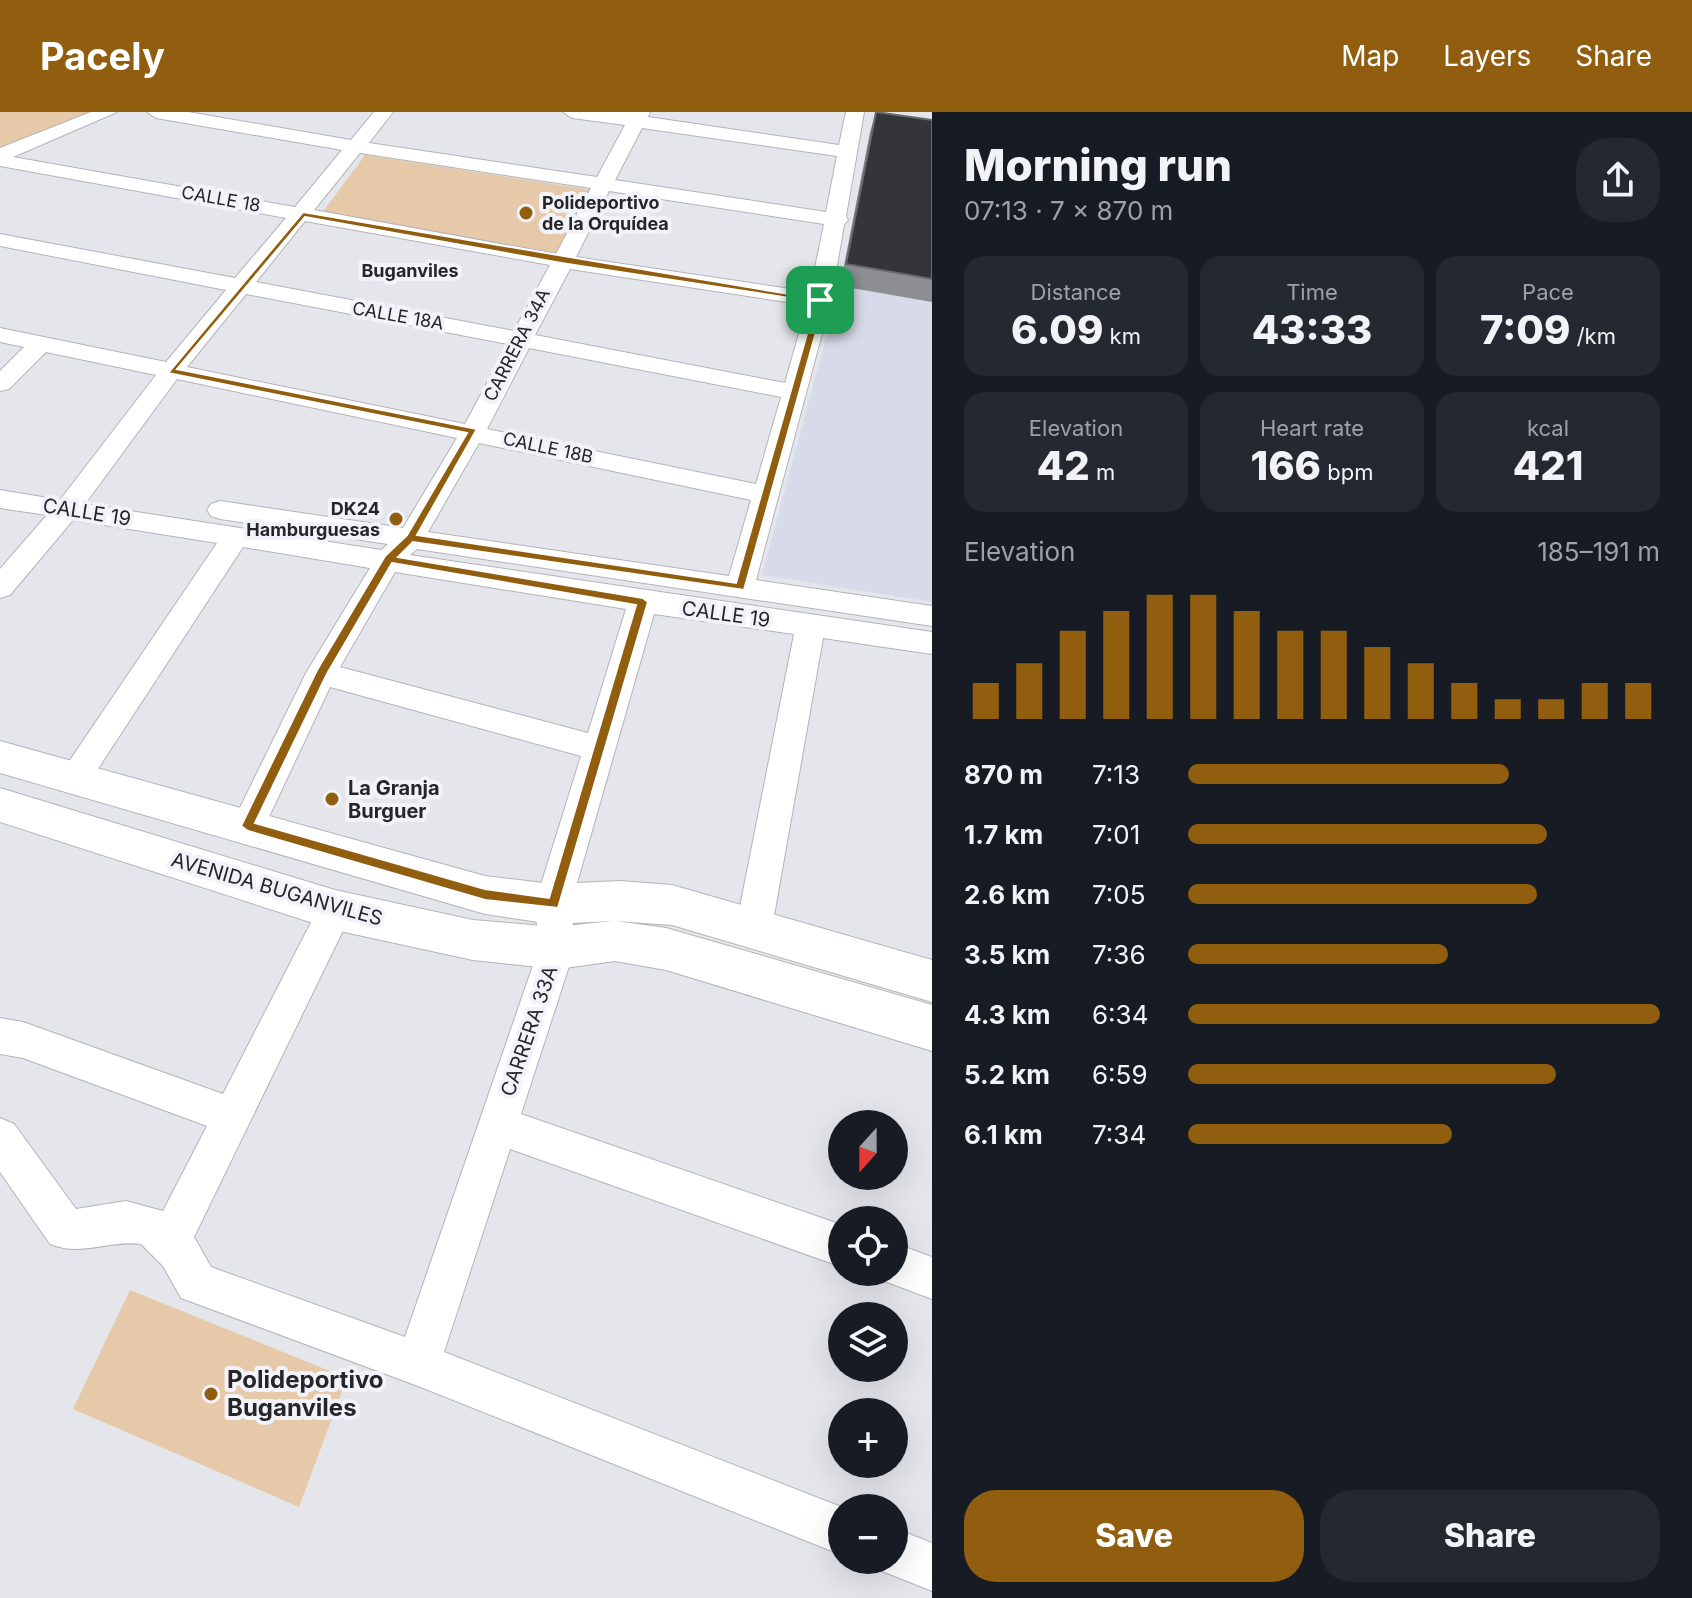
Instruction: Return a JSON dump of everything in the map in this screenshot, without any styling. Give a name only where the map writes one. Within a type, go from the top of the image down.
[{"type":"main road","points":[[0,757],[485,895],[553,904],[621,901],[672,905],[932,981]]},
{"type":"main road","name":"AVENIDA BUGANVILES","points":[[0,805],[335,910],[473,940],[557,948],[615,941],[666,949],[932,1028]]},
{"type":"street","points":[[0,157],[108,112]]},
{"type":"street","points":[[156,112],[358,147],[838,220]]},
{"type":"street","points":[[0,588],[75,499],[171,371],[384,112]]},
{"type":"street","points":[[572,112],[638,117],[849,152]]},
{"type":"street","name":"CARRERA 34A","points":[[248,826],[321,673],[389,559],[411,538],[473,432],[638,117]]},
{"type":"street","points":[[740,587],[820,300],[849,152],[861,121]]},
{"type":"street","name":"CALLE 18","points":[[0,157],[561,261],[820,300]]},
{"type":"street","name":"CALLE 18A","points":[[0,240],[795,392]]},
{"type":"street","name":"CALLE 18B","points":[[0,335],[766,495]]},
{"type":"street","points":[[0,384],[41,344]]},
{"type":"street","name":"CALLE 19","points":[[0,477],[75,499],[236,536],[643,602],[932,643]]},
{"type":"street","name":"CALLE 19","points":[[0,499],[75,499],[411,538],[932,616]]},
{"type":"street","points":[[75,778],[236,536]]},
{"type":"street","name":"CARRERA 33A","points":[[418,1364],[557,948],[553,904],[643,602]]},
{"type":"street","points":[[754,927],[810,626]]},
{"type":"street","points":[[321,673],[601,749]]},
{"type":"street","points":[[171,1239],[335,910]]},
{"type":"street","points":[[0,1036],[23,1040],[232,1116]]},
{"type":"street","points":[[498,1125],[828,1241]]},
{"type":"street","points":[[0,1138],[65,1229],[87,1233],[126,1221],[146,1224],[171,1239],[196,1283],[418,1364],[828,1525]]},
{"type":"street","points":[[908,1269],[932,1278]]},
{"type":"street","points":[[908,1558],[932,1567]]},
{"type":"shaded area","points":[[0,112],[90,112],[0,148]]},
{"type":"shaded area","points":[[365,155],[592,190],[556,255],[322,213]]},
{"type":"shaded area","points":[[840,286],[932,302],[932,602],[762,575]]},
{"type":"shaded area","name":"Polideportivo Buganviles","points":[[130,1290],[347,1378],[299,1507],[73,1409]]},
{"type":"building","points":[[876,112],[932,120],[932,279],[846,264]]},
{"type":"place","name":"Polideportivo de la Orquídea","points":[[526,213]]},
{"type":"place","name":"DK24 Hamburguesas","points":[[396,519]]},
{"type":"place","name":"La Granja Burguer","points":[[332,799]]},
{"type":"place","name":"Polideportivo Buganviles","points":[[211,1394]]},
{"type":"district","name":"Buganviles","points":[[410,271]]},
{"type":"route","points":[[820,300],[561,261],[303,214],[171,371],[473,432],[411,538],[389,559],[643,602],[553,904],[519,902],[485,895],[248,826],[321,673],[389,559],[411,538],[740,587],[820,300]]}]
